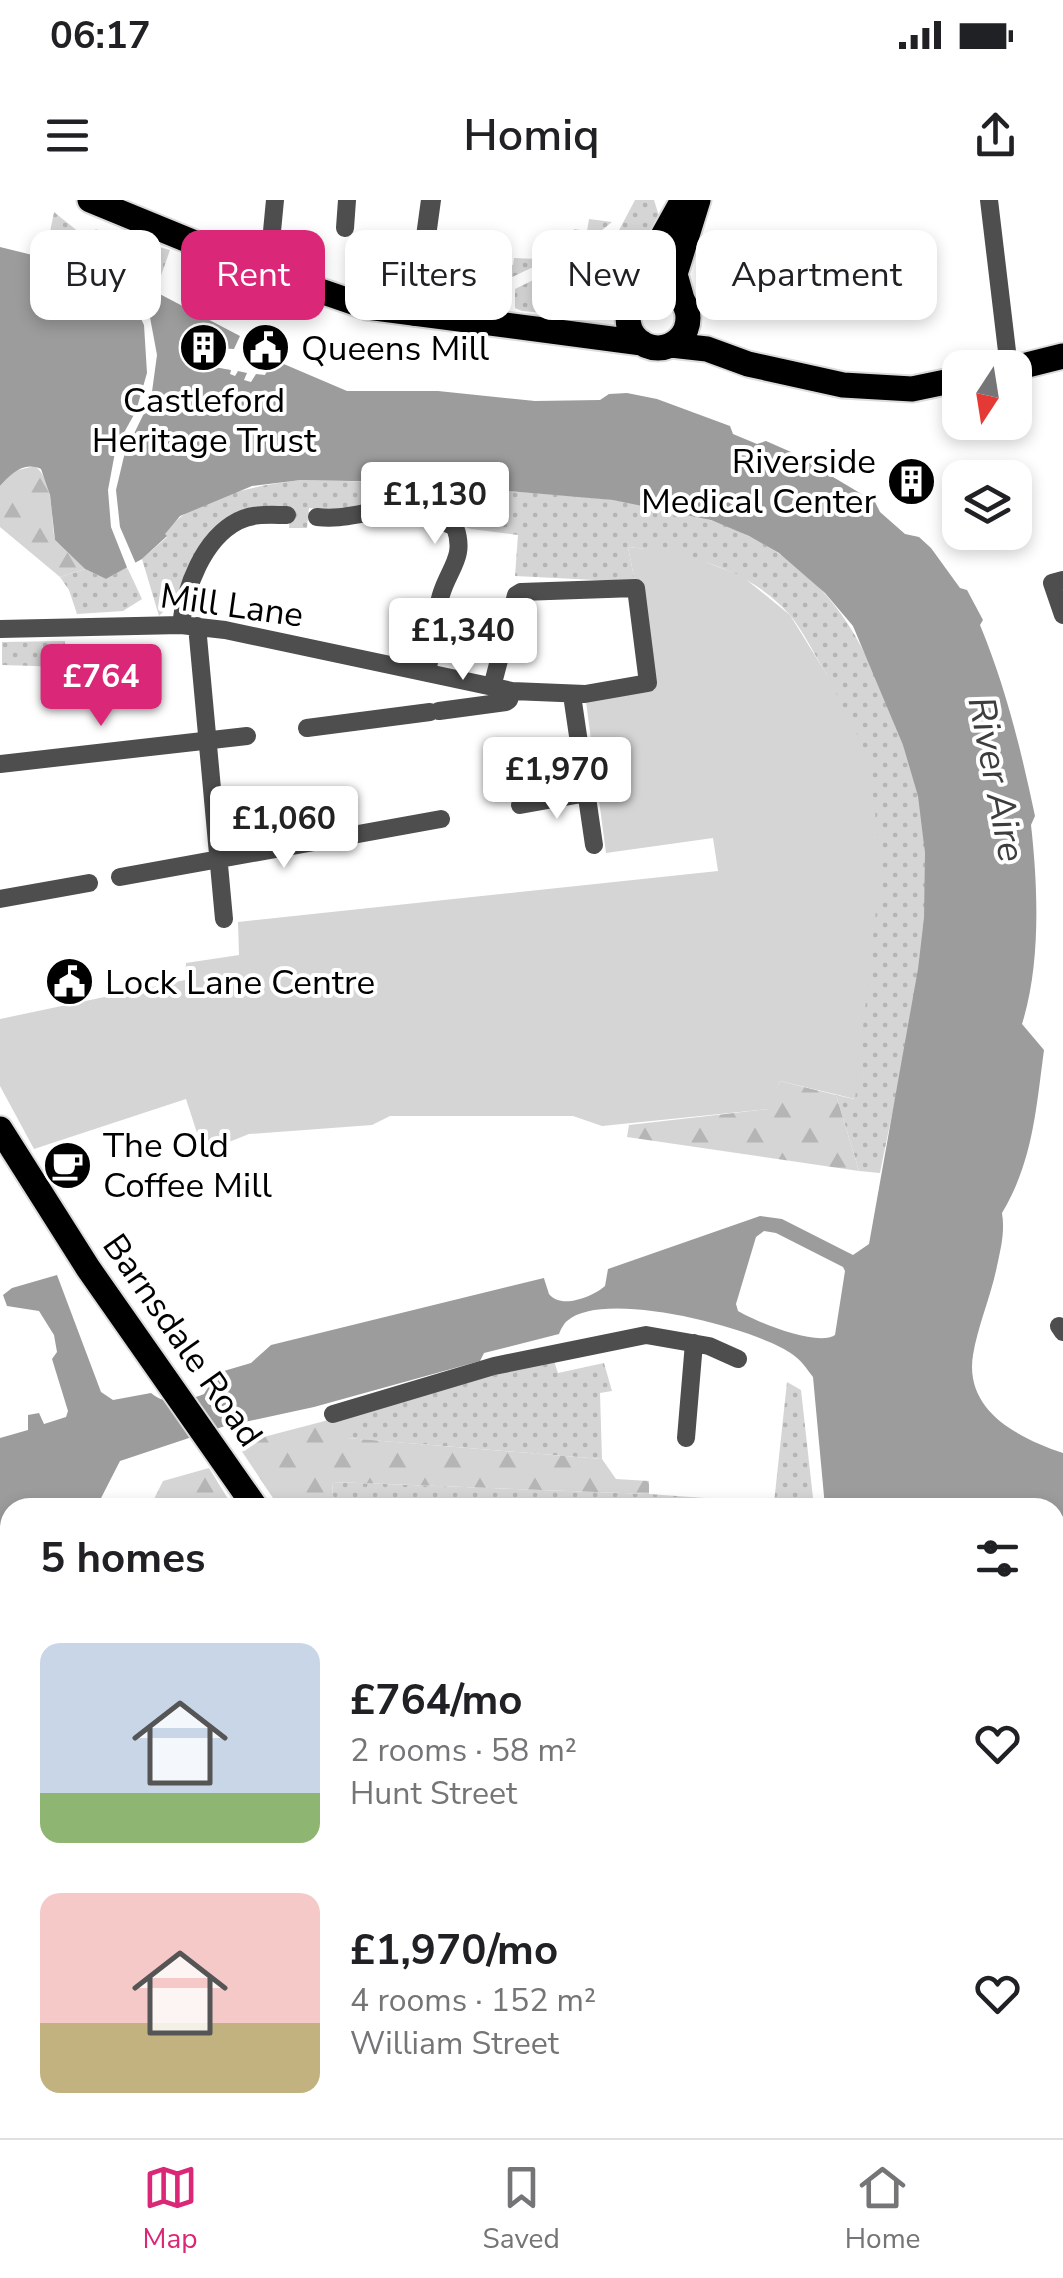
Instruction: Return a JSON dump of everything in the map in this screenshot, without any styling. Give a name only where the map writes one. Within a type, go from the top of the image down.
[{"type":"main road","points":[[666,230],[682,200]]},
{"type":"main road","points":[[698,200],[675,274],[685,307],[707,349]]},
{"type":"main road","points":[[94,201],[181,236]]},
{"type":"main road","points":[[671,345],[684,333],[685,307],[676,298]]},
{"type":"main road","points":[[446,320],[661,348],[671,345],[707,349],[772,370],[861,387],[912,389],[942,383]]},
{"type":"main road","points":[[596,339],[616,320]]},
{"type":"main road","points":[[631,320],[630,330],[642,344]]},
{"type":"main road","points":[[1032,363],[1063,356]]},
{"type":"main road","name":"Barnsdale Road","points":[[0,1130],[52,1213],[249,1498]]},
{"type":"street","points":[[272,230],[275,200]]},
{"type":"street","points":[[426,230],[430,200]]},
{"type":"street","points":[[988,200],[1009,350]]},
{"type":"street","points":[[317,517],[345,519],[387,512],[435,517],[455,527],[460,542],[441,593],[428,673]]},
{"type":"street","points":[[224,919],[208,742],[184,598],[206,554],[226,530],[249,517],[287,515]]},
{"type":"street","points":[[1063,580],[1052,583],[1063,615]]},
{"type":"street","name":"Mill Lane","points":[[0,629],[189,625],[428,673],[492,687],[512,691],[572,695],[648,683],[636,588],[516,595],[492,687]]},
{"type":"street","points":[[307,728],[506,702],[512,691]]},
{"type":"street","points":[[572,695],[594,845]]},
{"type":"street","points":[[0,764],[247,736]]},
{"type":"street","points":[[520,805],[587,793]]},
{"type":"street","points":[[120,877],[440,819]]},
{"type":"street","points":[[0,899],[89,883]]},
{"type":"street","points":[[333,1414],[494,1366],[646,1335],[694,1343],[738,1358]]},
{"type":"street","points":[[686,1438],[694,1343]]},
{"type":"green space","points":[[635,200],[654,200],[659,216],[651,230],[619,230]]},
{"type":"green space","points":[[54,212],[76,230],[50,230]]},
{"type":"green space","points":[[589,219],[612,222],[602,230],[587,230]]},
{"type":"green space","points":[[161,247],[170,250],[161,276]]},
{"type":"green space","points":[[514,258],[532,259],[532,268],[512,277]]},
{"type":"green space","points":[[532,281],[532,312],[515,308],[515,289]]},
{"type":"green space","points":[[35,466],[49,490],[55,540],[85,569],[60,577],[0,527],[0,486],[14,471]]},
{"type":"green space","points":[[301,480],[535,493],[670,509],[744,534],[772,549],[818,586],[854,634],[903,744],[919,799],[925,846],[926,893],[917,987],[880,1173],[859,1171],[836,1095],[854,1099],[827,675],[790,615],[736,574],[673,554],[628,547],[635,582],[515,576],[518,535],[471,529],[428,513],[354,513],[309,508],[307,528],[289,528],[290,508],[252,512],[189,568],[173,602],[159,616],[142,559],[167,537],[164,534],[175,521],[226,495]]},
{"type":"green space","points":[[628,547],[682,553],[742,576],[790,615],[827,675],[869,758],[881,866],[855,1099],[780,1081],[770,1109],[602,1126],[573,1116],[390,1116],[372,1125],[249,1134],[214,1148],[199,1139],[186,1099],[34,1149],[0,1086],[0,1019],[185,980],[186,963],[239,955],[238,922],[718,871],[713,838],[606,853],[585,694],[647,683]]},
{"type":"green space","points":[[127,567],[142,599],[123,611],[77,614],[60,577],[85,569],[106,579]]},
{"type":"green space","points":[[65,641],[65,667],[2,665],[2,642]]},
{"type":"green space","points":[[780,1081],[836,1095],[859,1171],[627,1137],[629,1125],[769,1109]]},
{"type":"green space","points":[[553,1358],[558,1373],[604,1363],[612,1391],[600,1393],[602,1459],[346,1438],[363,1411]]},
{"type":"green space","points":[[787,1382],[801,1390],[813,1498],[775,1498]]},
{"type":"green space","points":[[363,1411],[347,1438],[602,1459],[616,1479],[649,1481],[649,1494],[332,1482],[333,1498],[273,1498],[237,1444]]},
{"type":"green space","points":[[209,1468],[227,1498],[154,1498],[163,1481]]},
{"type":"green space","points":[[332,1482],[705,1498],[333,1498]]},
{"type":"water","name":"River Aire","points":[[0,247],[30,254],[30,320],[161,320],[161,295],[181,305],[181,320],[209,320],[240,336],[234,349],[195,347],[192,363],[231,370],[230,374],[235,376],[238,371],[247,373],[244,380],[251,382],[256,374],[265,375],[272,359],[347,391],[438,391],[535,401],[600,400],[609,394],[627,393],[657,399],[730,426],[733,434],[757,444],[766,441],[791,452],[875,502],[880,512],[905,534],[919,537],[931,548],[960,588],[967,590],[983,620],[980,625],[1012,719],[1035,816],[1031,825],[1035,951],[1022,1024],[1044,1050],[1032,1134],[1021,1174],[1002,1213],[1001,1246],[975,1344],[972,1375],[977,1392],[998,1419],[1029,1439],[1063,1453],[1063,1498],[824,1498],[813,1377],[801,1362],[773,1344],[714,1323],[645,1310],[612,1309],[586,1312],[567,1321],[559,1334],[484,1353],[480,1361],[314,1407],[222,1427],[120,1461],[101,1498],[0,1498],[0,1438],[28,1430],[28,1415],[39,1413],[44,1424],[66,1417],[68,1411],[52,1359],[57,1352],[54,1335],[39,1311],[7,1306],[3,1295],[12,1288],[57,1275],[101,1392],[113,1400],[151,1393],[177,1401],[204,1394],[217,1373],[251,1363],[271,1345],[544,1278],[554,1299],[577,1300],[605,1286],[608,1269],[760,1216],[782,1219],[853,1255],[869,1244],[924,918],[925,853],[918,796],[903,745],[853,626],[825,593],[779,553],[749,536],[711,520],[613,500],[402,482],[301,480],[252,486],[180,516],[167,536],[142,559],[106,579],[85,569],[55,540],[50,495],[41,469],[23,468],[0,486]],"holes":[[[764,1231],[776,1233],[845,1271],[835,1335],[801,1336],[738,1311],[736,1304],[756,1237]]]},
{"type":"pier","points":[[142,320],[150,320],[157,355],[151,399],[125,452],[116,490],[120,527],[136,564],[128,570],[111,527],[108,490],[116,447],[136,411],[147,373]]},
{"type":"place","name":"Castleford Heritage Trust","points":[[204,348]]},
{"type":"place","name":"Queens Mill","points":[[266,348]]},
{"type":"place","name":"Riverside Medical Center","points":[[911,481]]},
{"type":"place","name":"Lock Lane Centre","points":[[70,982]]},
{"type":"place","name":"The Old Coffee Mill","points":[[68,1165]]}]
